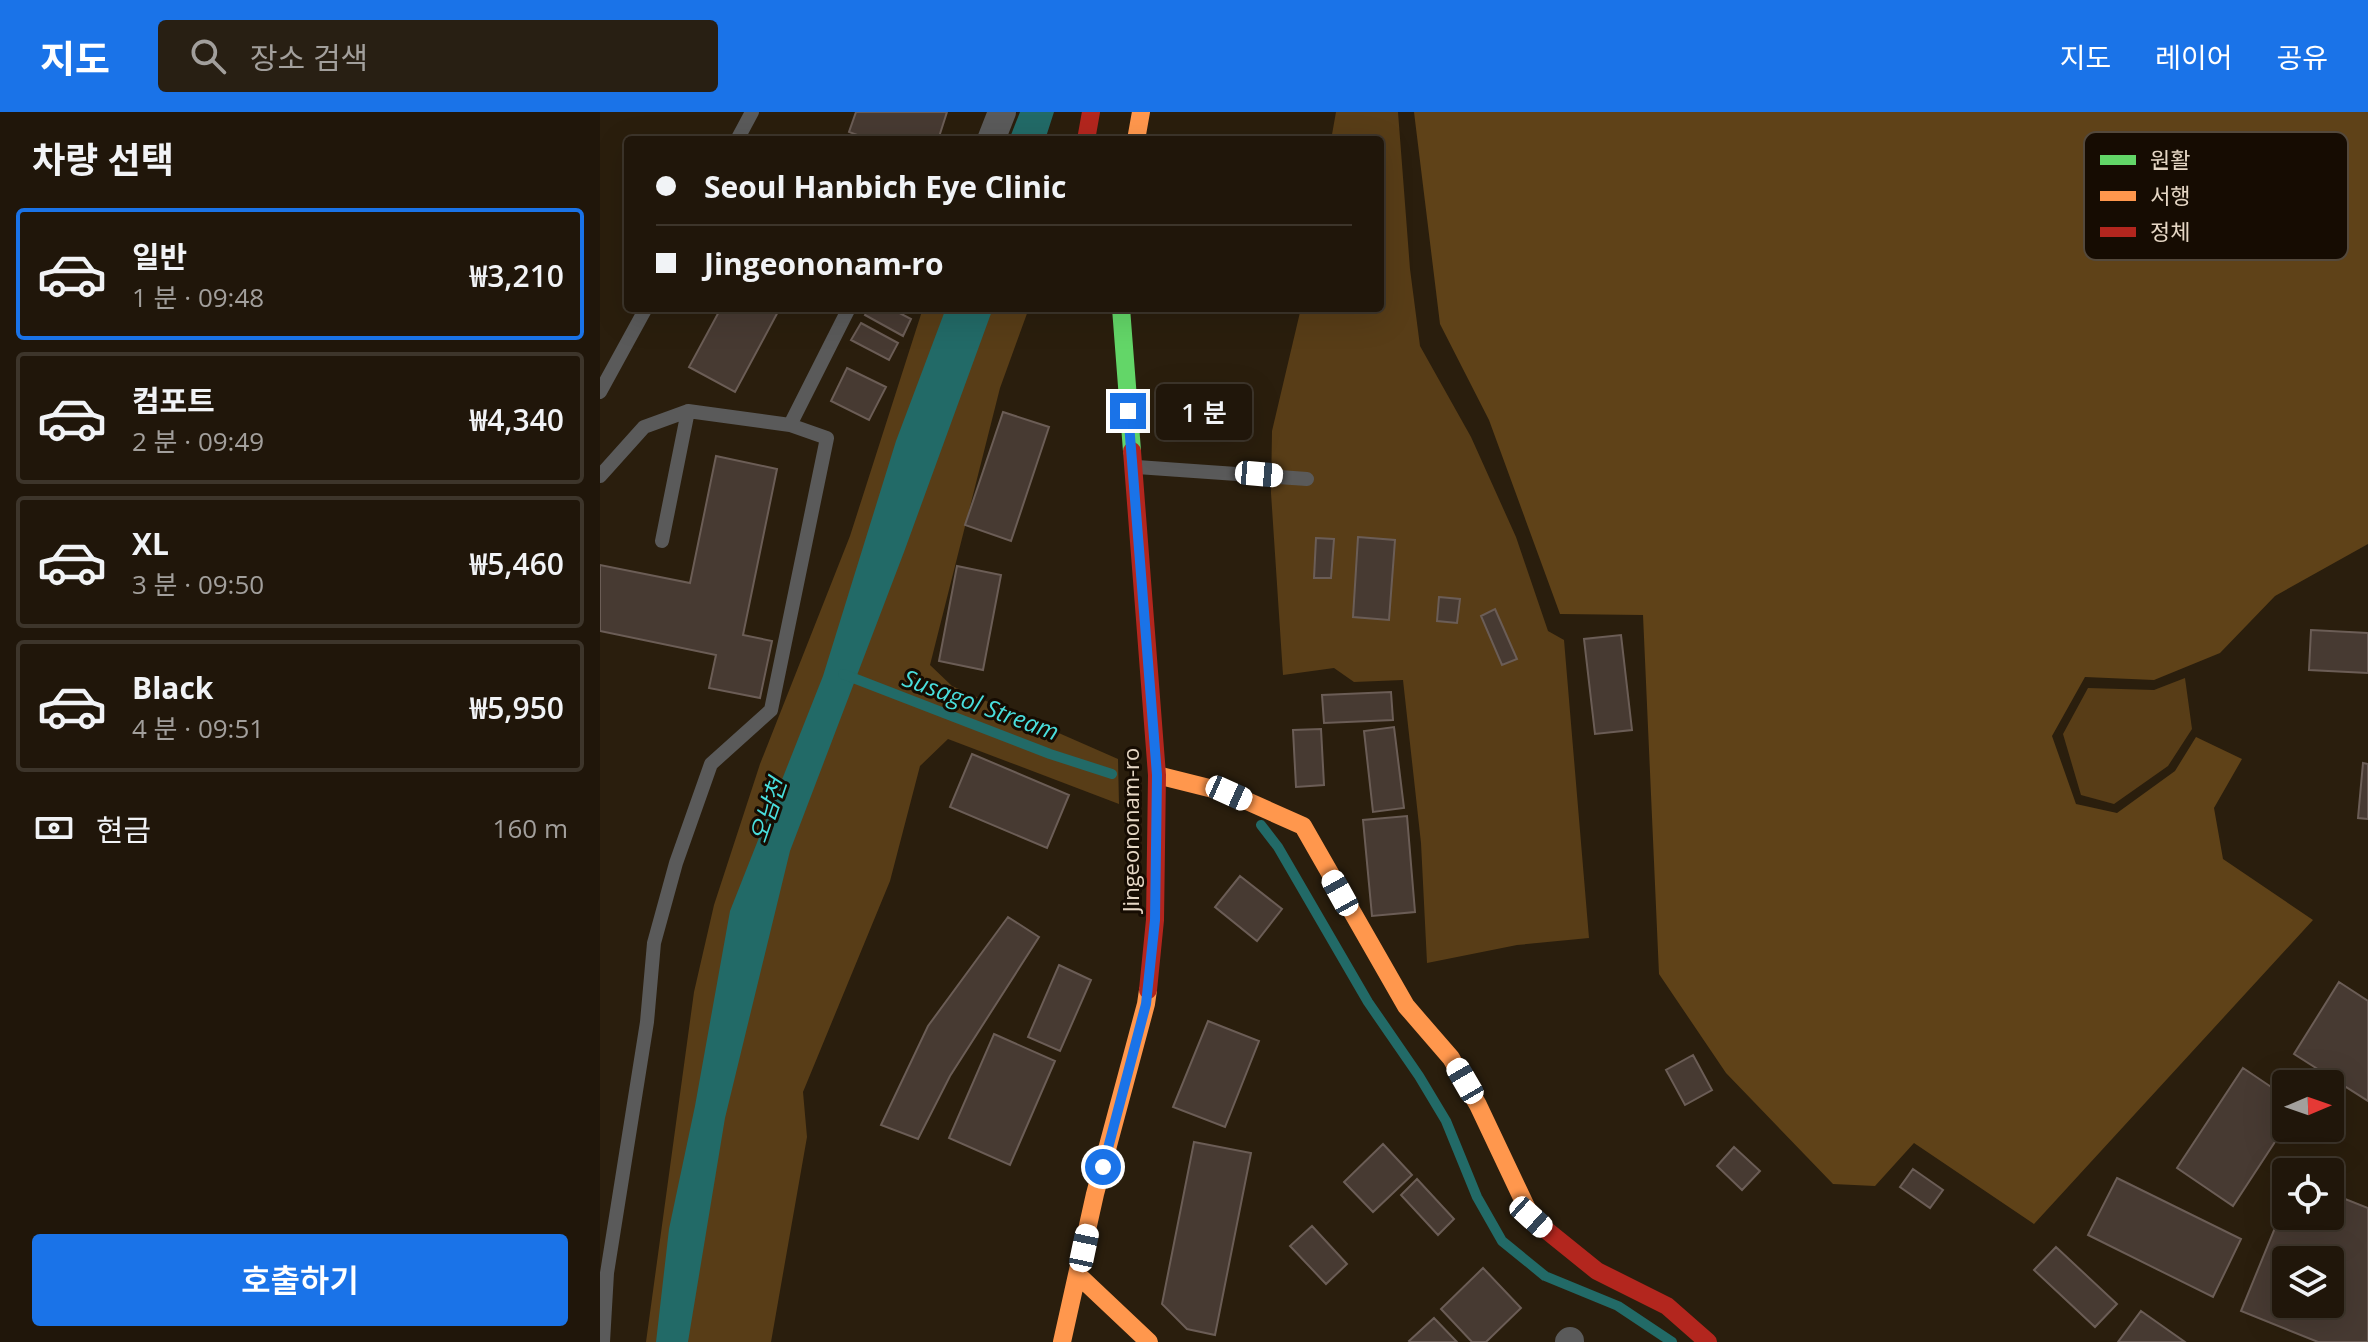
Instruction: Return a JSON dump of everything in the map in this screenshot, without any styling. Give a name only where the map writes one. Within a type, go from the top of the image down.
[{"type":"main road","points":[[1087,136],[1091,112]]},
{"type":"main road","points":[[1137,136],[1141,112]]},
{"type":"main road","name":"Jingeononam-ro","points":[[1062,1342],[1095,1194],[1146,1004],[1155,920],[1157,775],[1121,312]]},
{"type":"main road","points":[[1157,775],[1229,793],[1303,826],[1406,1006],[1451,1058],[1478,1105],[1531,1217],[1597,1271],[1667,1306],[1708,1342]]},
{"type":"main road","points":[[1078,1275],[1149,1342]]},
{"type":"street","points":[[993,136],[1002,112]]},
{"type":"lane","points":[[739,136],[752,112]]},
{"type":"lane","points":[[600,392],[644,312]]},
{"type":"lane","points":[[790,425],[847,312]]},
{"type":"lane","points":[[662,541],[688,411]]},
{"type":"lane","points":[[600,476],[644,427],[688,411],[790,425],[827,438],[771,710],[711,764],[676,863],[654,943],[647,1022],[607,1273],[603,1342]]},
{"type":"lane","points":[[1133,466],[1307,479]]},
{"type":"shaded area","points":[[1336,112],[1398,112],[1410,269],[1420,346],[1471,437],[1516,537],[1548,631],[1564,640],[1589,938],[1517,945],[1427,963],[1421,843],[1403,680],[1354,682],[1334,668],[1283,675],[1271,493],[1272,431],[1300,312],[1384,312],[1384,136],[1332,136]]},
{"type":"shaded area","points":[[1414,112],[2368,112],[2368,544],[2275,596],[2220,653],[2154,680],[2085,677],[2052,736],[2076,804],[2117,813],[2175,771],[2196,737],[2242,759],[2214,808],[2223,859],[2313,920],[2034,1224],[1914,1143],[1875,1186],[1833,1184],[1726,1073],[1659,974],[1643,615],[1560,614],[1489,420],[1440,324]]},
{"type":"shaded area","points":[[922,312],[1028,312],[1000,388],[930,665],[952,686],[1118,759],[1119,804],[948,739],[920,766],[890,881],[803,1092],[807,1137],[771,1342],[646,1342],[694,992],[714,905],[760,764],[850,536]]},
{"type":"shaded area","points":[[2185,678],[2192,729],[2168,766],[2114,804],[2081,795],[2063,734],[2088,688],[2154,690]]},
{"type":"water","points":[[1020,112],[1054,112],[1046,136],[1011,136]]},
{"type":"water","points":[[944,312],[992,312],[790,851],[725,1118],[688,1342],[656,1342],[669,1229],[730,911],[823,676],[896,441]]},
{"type":"building","points":[[856,112],[947,112],[939,136],[860,136],[849,132]]},
{"type":"building","points":[[719,312],[778,312],[735,392],[689,367]]},
{"type":"building","points":[[867,312],[898,312],[911,319],[903,336],[865,315]]},
{"type":"building","points":[[861,323],[898,343],[889,360],[851,340]]},
{"type":"building","points":[[847,368],[886,387],[869,420],[831,401]]},
{"type":"building","points":[[1003,412],[1049,427],[1011,541],[965,525]]},
{"type":"building","points":[[716,456],[777,469],[743,635],[772,641],[760,698],[709,688],[716,655],[600,631],[600,565],[690,583]]},
{"type":"building","points":[[1358,537],[1395,540],[1389,620],[1353,617]]},
{"type":"building","points":[[1316,538],[1334,539],[1331,578],[1314,578]]},
{"type":"building","points":[[957,566],[1001,575],[983,670],[939,661]]},
{"type":"building","points":[[1439,597],[1460,599],[1457,623],[1437,621]]},
{"type":"building","points":[[1495,609],[1517,659],[1502,665],[1481,616]]},
{"type":"building","points":[[2311,630],[2368,633],[2368,673],[2309,670]]},
{"type":"building","points":[[1621,635],[1632,730],[1595,734],[1584,639]]},
{"type":"building","points":[[1391,692],[1393,720],[1324,723],[1322,695]]},
{"type":"building","points":[[1394,727],[1404,808],[1373,812],[1364,731]]},
{"type":"building","points":[[1321,729],[1324,785],[1296,787],[1293,730]]},
{"type":"building","points":[[972,754],[1069,795],[1047,848],[950,807]]},
{"type":"building","points":[[2363,763],[2368,764],[2368,819],[2358,818]]},
{"type":"building","points":[[1407,816],[1415,912],[1372,916],[1363,820]]},
{"type":"building","points":[[1240,876],[1282,909],[1257,941],[1215,907]]},
{"type":"building","points":[[1008,917],[1039,937],[950,1076],[918,1139],[881,1125],[928,1026]]},
{"type":"building","points":[[1059,965],[1091,980],[1060,1051],[1028,1037]]},
{"type":"building","points":[[2339,982],[2368,1001],[2368,1101],[2344,1086],[2344,1070],[2319,1070],[2294,1054]]},
{"type":"building","points":[[1208,1021],[1259,1041],[1225,1127],[1173,1107]]},
{"type":"building","points":[[994,1034],[1055,1061],[1010,1165],[949,1138]]},
{"type":"building","points":[[1693,1055],[1712,1090],[1685,1105],[1666,1070]]},
{"type":"building","points":[[2243,1068],[2272,1088],[2272,1142],[2275,1142],[2233,1206],[2177,1168]]},
{"type":"building","points":[[1194,1142],[1251,1153],[1215,1335],[1187,1329],[1162,1304]]},
{"type":"building","points":[[1383,1144],[1412,1175],[1373,1212],[1344,1182]]},
{"type":"building","points":[[1734,1147],[1760,1171],[1742,1190],[1717,1166]]},
{"type":"building","points":[[1913,1169],[1943,1190],[1930,1208],[1900,1187]]},
{"type":"building","points":[[2117,1178],[2241,1239],[2213,1297],[2088,1235]]},
{"type":"building","points":[[1417,1179],[1454,1219],[1438,1235],[1401,1195]]},
{"type":"building","points":[[2344,1199],[2368,1208],[2368,1342],[2318,1342],[2241,1311],[2274,1230],[2344,1230]]},
{"type":"building","points":[[1312,1226],[1347,1264],[1326,1284],[1290,1246]]},
{"type":"building","points":[[2056,1247],[2117,1304],[2095,1327],[2034,1270]]},
{"type":"building","points":[[1483,1268],[1521,1308],[1486,1342],[1472,1342],[1441,1309]]},
{"type":"building","points":[[2141,1311],[2185,1342],[2118,1342]]},
{"type":"building","points":[[1434,1318],[1457,1342],[1409,1341]]},
{"type":"waterway","name":"Susagol Stream","points":[[843,674],[1050,754],[1112,774]]},
{"type":"waterway","name":"Susagol Stream","points":[[1261,825],[1278,847],[1368,1002],[1446,1121],[1477,1197],[1502,1241],[1545,1276],[1618,1306],[1672,1342]]},
{"type":"traffic: fast","points":[[1121,312],[1132,451]]},
{"type":"traffic: slow","points":[[1137,136],[1141,112]]},
{"type":"traffic: slow","points":[[1157,775],[1229,793],[1303,826],[1406,1006],[1451,1058],[1478,1105],[1531,1217],[1540,1225]]},
{"type":"traffic: slow","points":[[1062,1342],[1095,1194],[1148,990]]},
{"type":"traffic: slow","points":[[1078,1275],[1149,1342]]},
{"type":"traffic: jam","points":[[1087,136],[1091,112]]},
{"type":"traffic: jam","points":[[1132,451],[1157,775],[1155,920],[1148,990]]},
{"type":"traffic: jam","points":[[1540,1225],[1597,1271],[1667,1306],[1708,1342]]},
{"type":"route","points":[[1103,1167],[1146,1004],[1155,920],[1157,775],[1128,411]]},
{"type":"water label","name":"오남천","points":[[767,810]]}]
